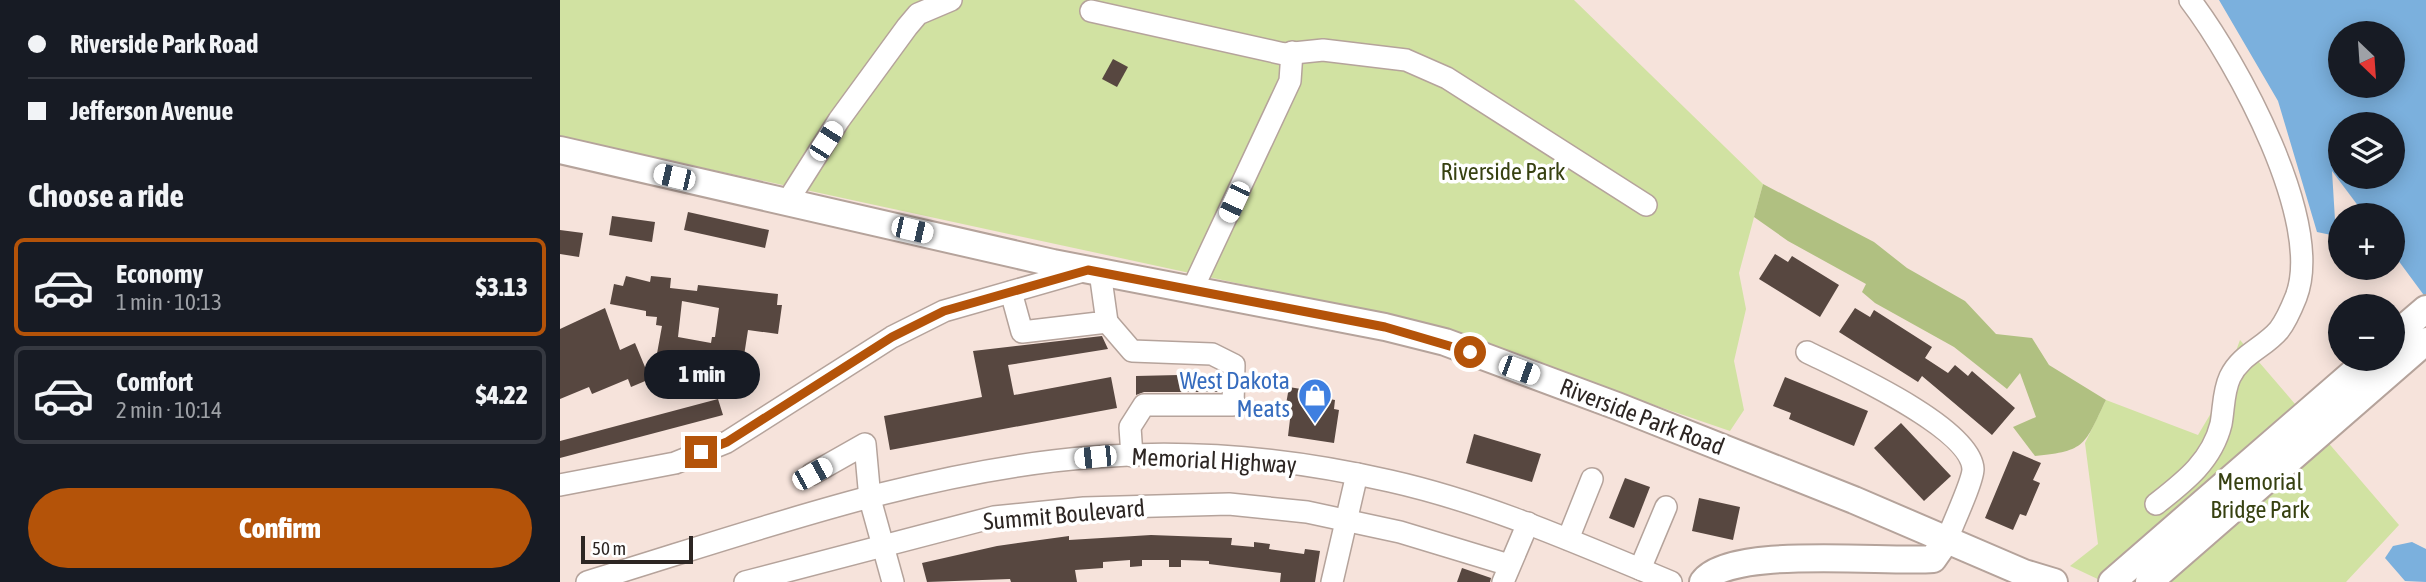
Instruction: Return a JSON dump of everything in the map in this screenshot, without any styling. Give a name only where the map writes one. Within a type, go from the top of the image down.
[{"type":"main road","name":"Riverside Park Road","points":[[560,150],[1094,271],[1385,327],[1446,342],[1629,411],[2024,573],[2053,582]]},
{"type":"main road","points":[[2405,327],[2426,309]]},
{"type":"main road","points":[[2104,582],[2131,576],[2426,341]]},
{"type":"main road","points":[[2131,576],[2356,371]]},
{"type":"main road","points":[[1703,582],[1715,570],[1730,565],[1801,559],[1933,559],[1947,540]]},
{"type":"street","points":[[787,202],[839,120],[907,27],[918,15],[951,0]]},
{"type":"street","points":[[2156,504],[2195,472],[2209,452],[2221,424],[2230,378],[2243,358],[2279,330],[2297,295],[2302,259],[2296,214],[2258,113],[2235,67],[2190,0]]},
{"type":"street","points":[[1091,11],[1284,54],[1323,50],[1406,60],[1447,78],[1646,205]]},
{"type":"street","points":[[1192,290],[1290,81],[1292,52]]},
{"type":"street","points":[[560,485],[675,463],[727,442],[892,337],[944,311],[1094,271],[1107,323],[1132,351],[1212,354],[1234,365],[1233,405],[1144,405],[1130,427],[1132,456]]},
{"type":"street","points":[[1011,292],[1022,332],[1107,323]]},
{"type":"street","points":[[1807,352],[1888,393],[1944,428],[1967,451],[1973,470],[1947,540]]},
{"type":"street","points":[[812,474],[865,444],[870,499],[893,582]]},
{"type":"street","name":"Memorial Highway","points":[[587,582],[929,483],[1034,464],[1132,456],[1240,457],[1357,474],[1442,495],[1528,523],[1671,582]]},
{"type":"street","points":[[1332,582],[1357,474]]},
{"type":"street","points":[[1567,539],[1592,480]]},
{"type":"street","name":"Summit Boulevard","points":[[745,582],[994,517],[1084,508],[1229,505],[1307,512],[1400,532],[1506,573]]},
{"type":"street","points":[[1640,569],[1666,507]]},
{"type":"street","points":[[1506,573],[1528,523]]},
{"type":"green space","name":"Riverside Park","points":[[560,0],[1574,0],[1763,184],[1739,273],[1746,309],[1734,361],[1744,410],[1730,431],[1403,319],[560,137]]},
{"type":"green space","points":[[1763,184],[1874,242],[1907,268],[1965,301],[1996,334],[2032,338],[2049,365],[2106,400],[2088,436],[2075,448],[2035,456],[2013,427],[2036,417],[2020,373],[2007,389],[1954,347],[1875,303],[1862,292],[1866,284],[1788,241],[1754,217]]},
{"type":"green space","name":"Memorial Bridge Park","points":[[2240,340],[2399,525],[2346,582],[2104,582],[2070,566],[2098,544],[2085,443],[2106,400],[2198,435],[2217,403]]},
{"type":"water","points":[[2219,0],[2426,0],[2426,298],[2405,270],[2405,203],[2356,203],[2346,189],[2405,189],[2405,112],[2328,112],[2328,189],[2333,189],[2334,203],[2328,203],[2328,234],[2317,232],[2278,101]]},
{"type":"water","points":[[2412,542],[2426,549],[2426,582],[2405,581],[2385,558],[2393,546]]},
{"type":"building","points":[[1113,59],[1128,67],[1117,87],[1102,79]]},
{"type":"building","points":[[688,212],[769,230],[765,248],[684,230]]},
{"type":"building","points":[[612,216],[655,222],[652,242],[609,235]]},
{"type":"building","points":[[560,230],[583,233],[579,257],[560,254]]},
{"type":"building","points":[[1775,254],[1788,262],[1792,256],[1839,285],[1820,317],[1759,279]]},
{"type":"building","points":[[626,276],[650,282],[651,276],[671,278],[670,288],[697,291],[698,285],[778,294],[777,305],[782,305],[778,334],[748,330],[741,375],[698,367],[696,378],[654,370],[662,326],[656,325],[657,317],[646,316],[646,311],[610,304],[614,284],[623,286]],"holes":[[[682,301],[719,308],[715,337],[712,337],[711,343],[678,337]]]},
{"type":"building","points":[[605,308],[620,350],[635,343],[650,379],[631,387],[628,379],[592,394],[589,387],[560,399],[560,329]]},
{"type":"building","points":[[1855,308],[1870,317],[1874,310],[1932,347],[1925,358],[1948,373],[1955,365],[1968,376],[1972,371],[2015,408],[1992,435],[1922,376],[1918,382],[1839,332]]},
{"type":"building","points":[[1102,336],[1108,349],[1008,365],[1014,395],[1111,377],[1117,408],[890,450],[884,416],[982,397],[973,351]]},
{"type":"building","points":[[1221,374],[1220,392],[1144,392],[1136,395],[1136,376]]},
{"type":"building","points":[[1785,377],[1868,411],[1854,446],[1789,419],[1791,413],[1773,406]]},
{"type":"building","points":[[1289,387],[1307,390],[1306,395],[1335,400],[1334,409],[1339,410],[1334,443],[1288,436],[1291,411],[1285,410]]},
{"type":"building","points":[[718,399],[723,415],[560,458],[560,441]]},
{"type":"building","points":[[1901,423],[1951,476],[1924,501],[1874,448]]},
{"type":"building","points":[[1474,434],[1541,454],[1532,482],[1466,463]]},
{"type":"building","points":[[2013,451],[2041,463],[2033,480],[2040,483],[2026,516],[2020,514],[2013,530],[1985,518]]},
{"type":"building","points":[[1625,478],[1650,487],[1634,528],[1609,518]]},
{"type":"building","points":[[1699,498],[1740,507],[1733,540],[1692,531]]},
{"type":"building","points":[[1151,535],[1232,538],[1231,545],[1254,547],[1254,542],[1270,544],[1269,549],[1304,554],[1305,549],[1320,551],[1315,582],[1280,582],[1281,573],[1209,564],[1209,561],[1181,560],[1181,567],[1169,567],[1169,560],[1142,560],[1142,566],[1130,567],[1130,560],[1103,562],[1103,568],[1075,570],[1077,582],[1011,582],[1010,579],[927,582],[922,563],[997,546],[1069,536],[1069,540]]},
{"type":"building","points":[[1462,568],[1491,578],[1490,582],[1457,582]]},
{"type":"place","name":"West Dakota Meats","points":[[1315,425]]},
{"type":"route","points":[[701,452],[727,442],[892,337],[944,311],[1088,270],[1385,327],[1446,342],[1470,352]]}]
